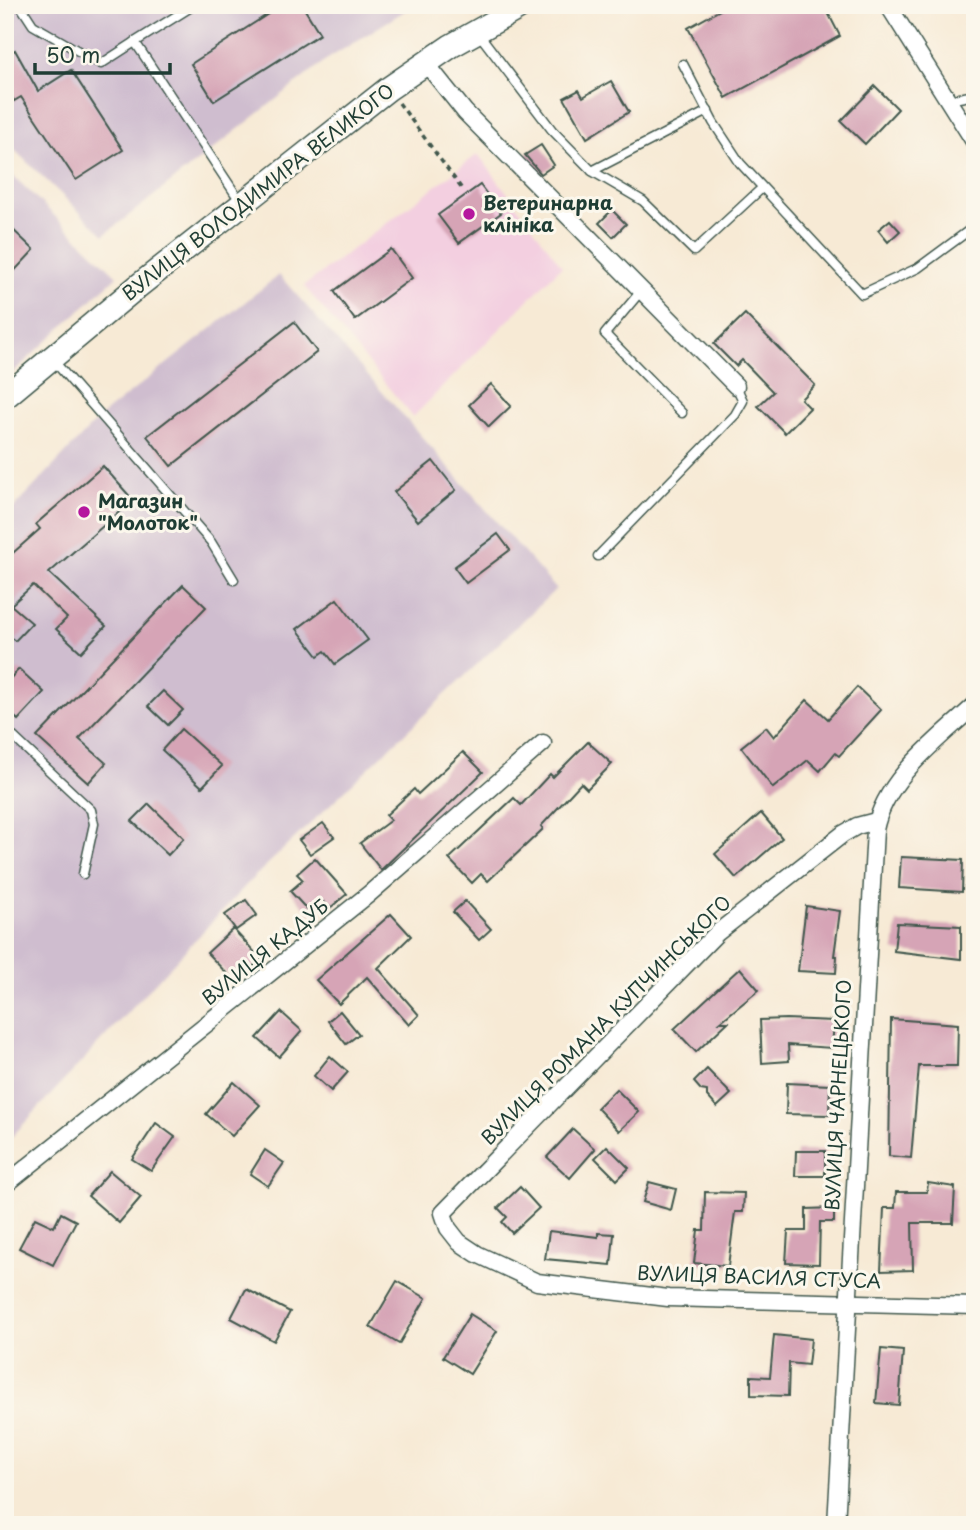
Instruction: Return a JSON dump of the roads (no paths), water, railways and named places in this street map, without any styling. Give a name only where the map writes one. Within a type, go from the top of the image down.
[{"type":"main road","name":"ВУЛИЦЯ ВОЛОДИМИРА ВЕЛИКОГО","points":[[5,397],[51,357],[388,89],[425,62],[524,5]]},
{"type":"street","points":[[888,5],[975,143]]},
{"type":"street","points":[[425,62],[465,112],[736,386]]},
{"type":"street","name":"ВУЛИЦЯ ЧАРНЕЦЬКОГО","points":[[836,1525],[876,821],[888,796],[905,773],[975,705]]},
{"type":"street","name":"ВУЛИЦЯ КАДУБ","points":[[5,1185],[369,894],[543,743]]},
{"type":"street","name":"ВУЛИЦЯ РОМАНА КУПЧИНСЬКОГО","points":[[443,1213],[718,933],[843,834],[857,826],[876,821]]},
{"type":"street","name":"ВУЛИЦЯ ВАСИЛЯ СТУСА","points":[[443,1213],[448,1228],[459,1242],[477,1254],[537,1282],[668,1297],[975,1306]]},
{"type":"lane","points":[[20,5],[33,25],[101,64],[194,5]]},
{"type":"lane","points":[[477,31],[552,130],[592,171],[643,201],[694,251],[762,188]]},
{"type":"lane","points":[[135,42],[242,204]]},
{"type":"lane","points":[[683,64],[734,155],[862,294],[918,268],[975,226]]},
{"type":"lane","points":[[948,100],[975,95]]},
{"type":"lane","points":[[592,171],[708,111]]},
{"type":"lane","points":[[641,291],[605,334],[682,413]]},
{"type":"lane","points":[[51,357],[204,534],[234,580]]},
{"type":"lane","points":[[598,556],[735,415],[743,401],[736,386]]},
{"type":"lane","points":[[5,729],[91,810],[94,824],[83,874]]},
{"type":"place","name":"Ветеринарна клініка","points":[[469,214]]},
{"type":"place","name":"Магазин \"Молоток\"","points":[[84,512]]}]
